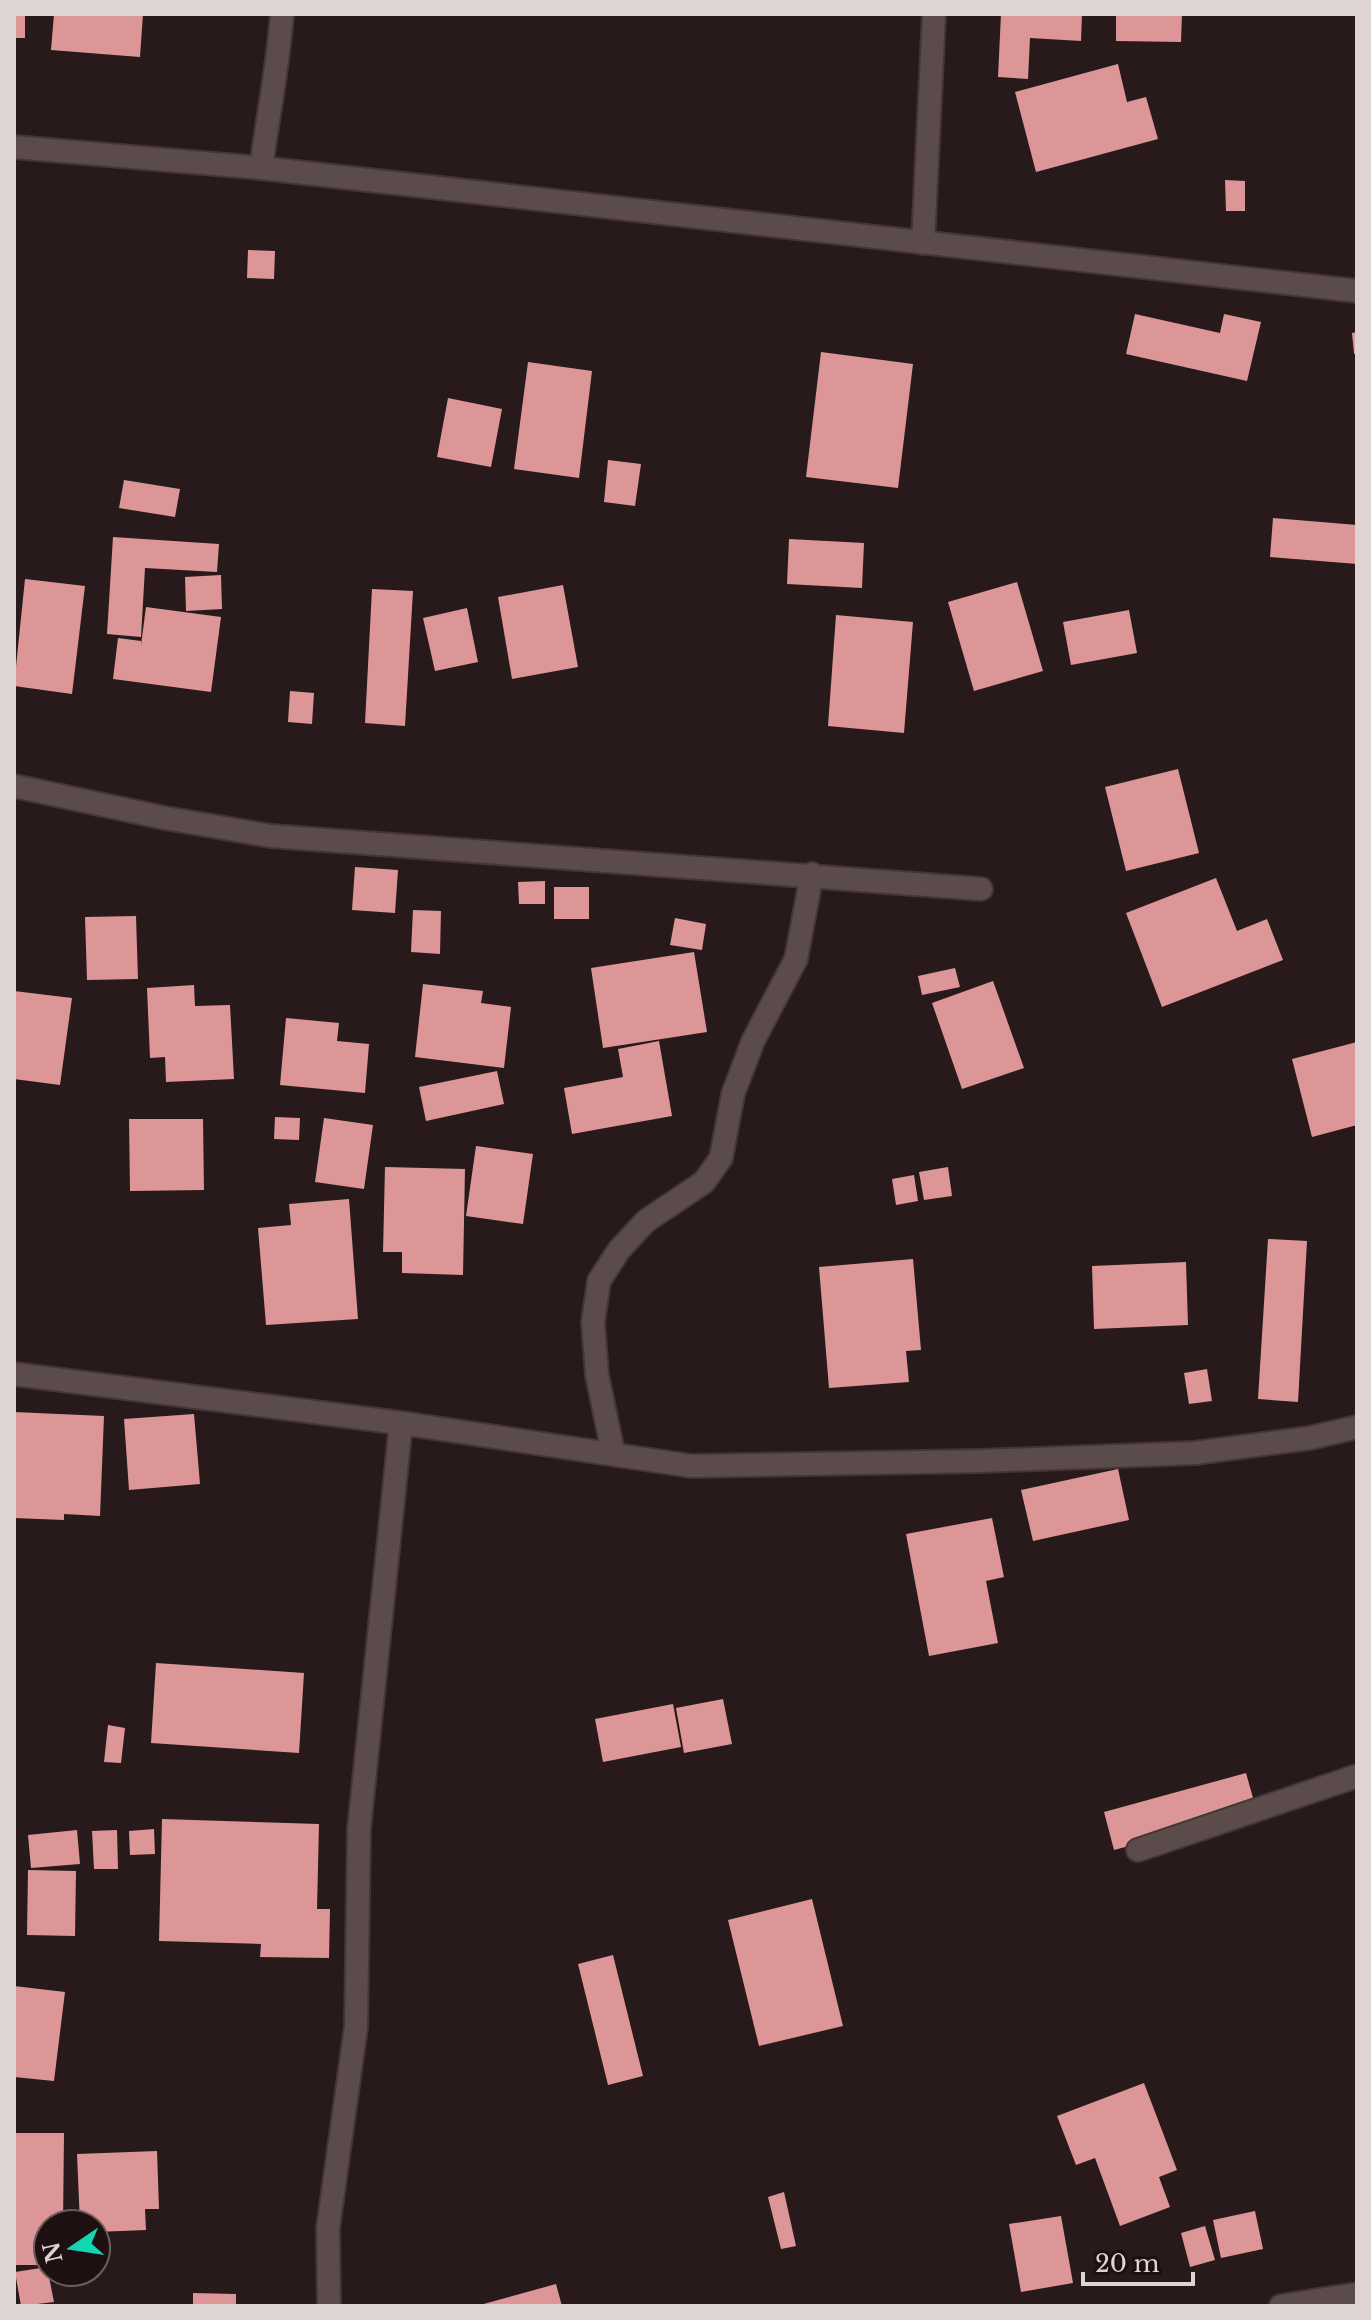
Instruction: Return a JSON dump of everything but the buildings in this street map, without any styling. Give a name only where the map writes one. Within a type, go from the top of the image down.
[{"type":"street","points":[[261,168],[279,54],[282,14]]},
{"type":"street","points":[[923,243],[934,14]]},
{"type":"street","points":[[14,147],[261,168],[1357,291]]},
{"type":"street","points":[[14,786],[165,818],[271,836],[981,889]]},
{"type":"street","points":[[613,1452],[597,1375],[593,1322],[599,1281],[619,1250],[646,1221],[704,1182],[721,1158],[733,1094],[753,1041],[796,959],[812,874]]},
{"type":"street","points":[[14,1374],[401,1423],[613,1452],[691,1466],[981,1461],[1195,1453],[1310,1438],[1357,1427]]},
{"type":"street","points":[[329,2306],[328,2228],[356,2027],[359,1829],[401,1423]]},
{"type":"street","points":[[1138,1850],[1357,1776]]},
{"type":"street","points":[[1281,2306],[1357,2294]]}]
